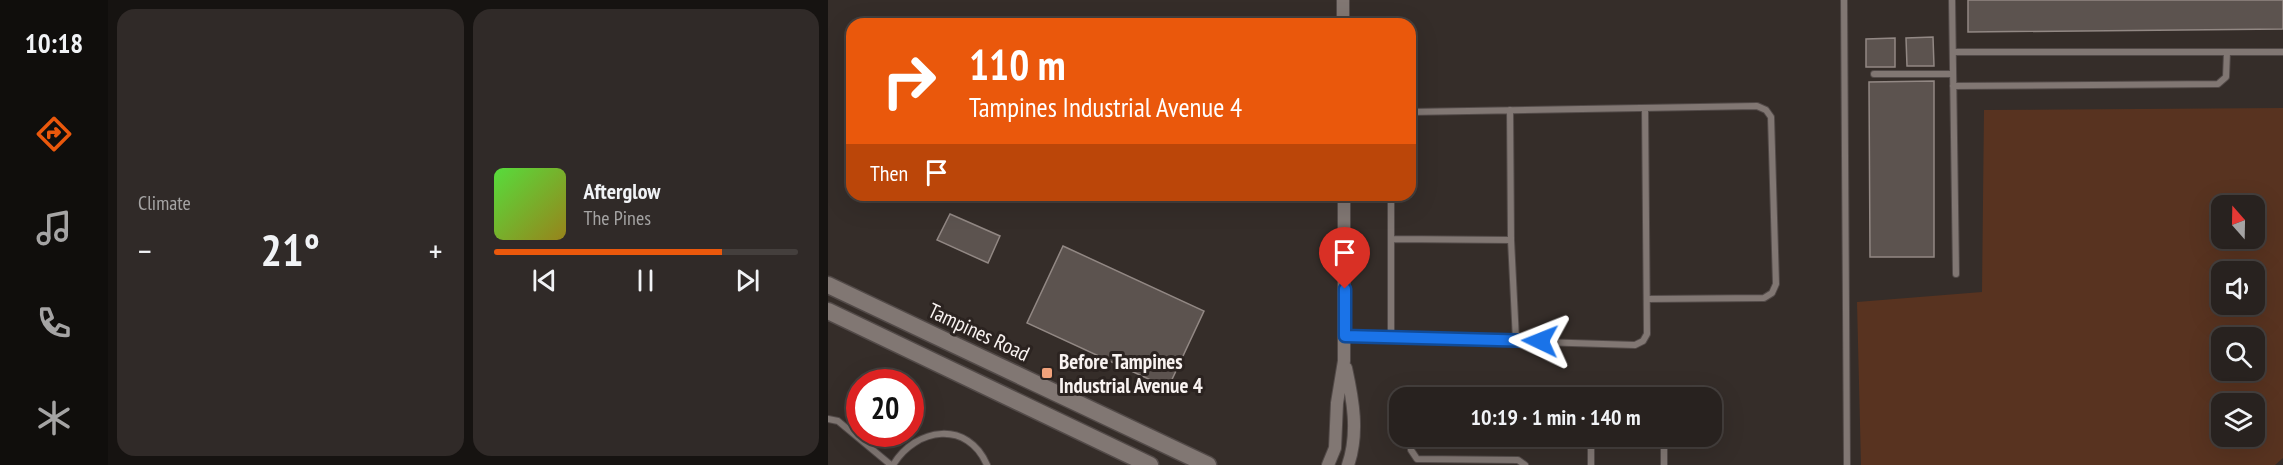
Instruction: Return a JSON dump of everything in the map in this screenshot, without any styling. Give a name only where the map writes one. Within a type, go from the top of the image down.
[{"type":"main road","name":"Tampines Road","points":[[828,285],[1208,465]]},
{"type":"main road","points":[[828,311],[1150,465]]},
{"type":"street","points":[[1343,0],[1343,18]]},
{"type":"street","points":[[1328,465],[1335,448],[1337,403],[1344,361],[1344,201]]},
{"type":"street","points":[[1344,361],[1354,404],[1354,443],[1348,465]]},
{"type":"lane","points":[[1844,0],[1847,465]]},
{"type":"lane","points":[[1952,0],[1956,274]]},
{"type":"lane","points":[[1953,52],[2283,52]]},
{"type":"lane","points":[[1953,86],[2218,84],[2226,77],[2227,52]]},
{"type":"lane","points":[[1874,74],[1953,74]]},
{"type":"lane","points":[[1416,112],[1757,106],[1766,110],[1771,117],[1776,284],[1772,293],[1764,298],[1648,298]]},
{"type":"lane","points":[[1345,336],[1635,345],[1643,341],[1647,334],[1648,298],[1645,108]]},
{"type":"lane","points":[[1510,110],[1511,240],[1516,340]]},
{"type":"lane","points":[[1391,201],[1391,337]]},
{"type":"lane","points":[[1392,238],[1511,240]]},
{"type":"lane","points":[[828,419],[838,421],[892,465],[913,441],[928,435],[944,433],[960,437],[973,445],[987,465]]},
{"type":"lane","points":[[1412,447],[1418,459],[1453,462],[1518,460],[1525,465]]},
{"type":"lane","points":[[1591,447],[1591,465]]},
{"type":"lane","points":[[1664,447],[1664,465]]},
{"type":"shaded area","points":[[2283,108],[2283,458],[2275,465],[1861,465],[1857,302],[1982,292],[1984,110]]},
{"type":"building","points":[[1968,0],[2283,0],[2283,29],[1968,32]]},
{"type":"building","points":[[1933,37],[1934,66],[1907,66],[1906,38]]},
{"type":"building","points":[[1895,38],[1895,67],[1866,67],[1866,39]]},
{"type":"building","points":[[1934,81],[1934,257],[1870,257],[1869,82]]},
{"type":"building","points":[[950,214],[1000,236],[988,263],[937,240]]},
{"type":"building","points":[[1063,246],[1204,311],[1168,388],[1027,323]]},
{"type":"place","name":"Before Tampines Industrial Avenue 4","points":[[1047,373]]},
{"type":"route","points":[[1345,289],[1345,336],[1540,341]]}]
